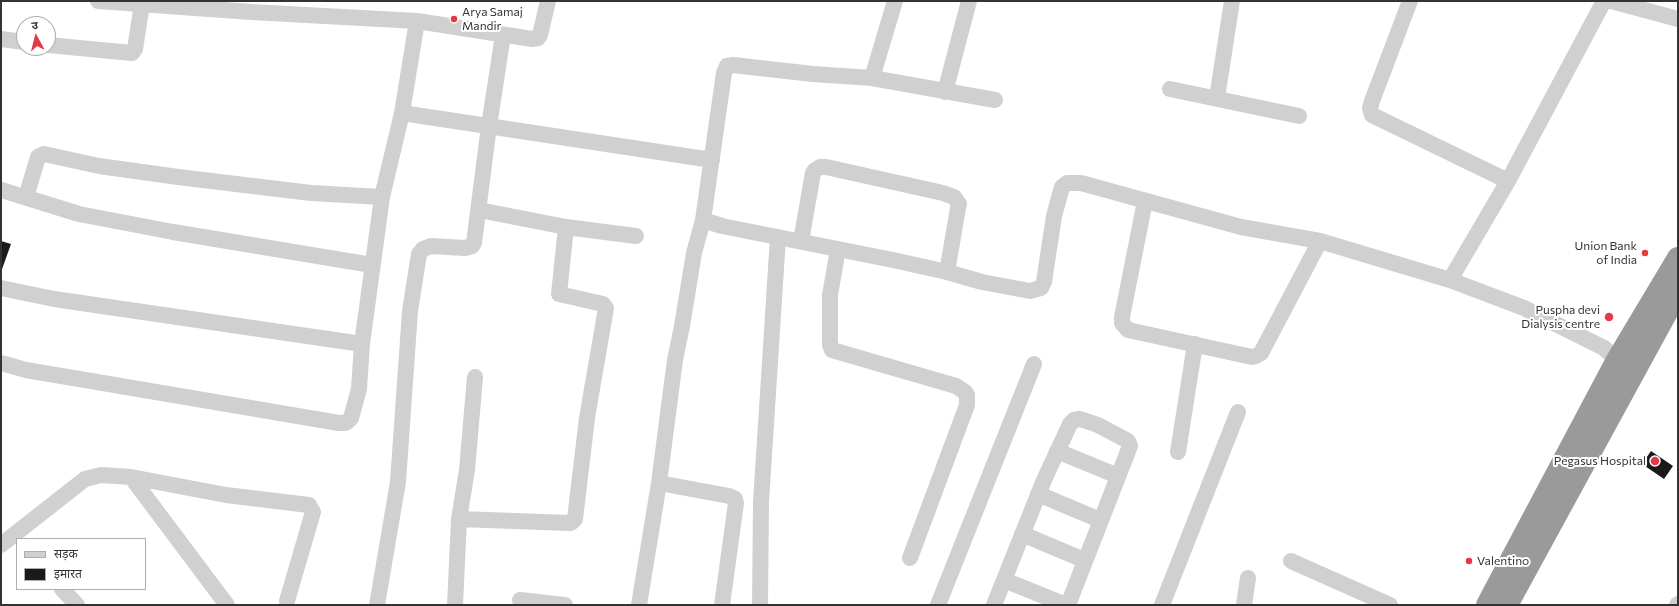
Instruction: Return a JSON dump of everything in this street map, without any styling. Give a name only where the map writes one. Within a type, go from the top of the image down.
[{"type":"highway","points":[[1487,605],[1617,360],[1678,258]]},
{"type":"highway","points":[[1507,605],[1678,292]]},
{"type":"street","points":[[98,1],[251,12],[417,21],[503,36],[532,39],[538,38],[548,1]]},
{"type":"street","points":[[872,78],[895,1]]},
{"type":"street","points":[[945,92],[969,1]]},
{"type":"street","points":[[1217,98],[1232,1]]},
{"type":"street","points":[[1410,1],[1372,101],[1370,110],[1372,115],[1508,181]]},
{"type":"street","points":[[1450,280],[1508,181],[1604,1]]},
{"type":"street","points":[[1612,1],[1678,19]]},
{"type":"street","points":[[56,46],[132,53],[135,49],[142,4]]},
{"type":"street","points":[[1,363],[26,370],[345,423],[351,418],[359,389],[362,344],[382,197],[402,112],[417,21]]},
{"type":"street","points":[[377,605],[398,482],[410,311],[419,254],[423,249],[431,246],[465,248],[472,246],[475,241],[488,126],[503,36]]},
{"type":"street","points":[[1,39],[16,41]]},
{"type":"street","points":[[639,605],[659,483],[675,360],[694,253],[703,220],[724,73],[727,66],[733,65],[813,74],[872,78],[995,100]]},
{"type":"street","points":[[1170,89],[1299,116]]},
{"type":"street","points":[[402,112],[712,160]]},
{"type":"street","points":[[26,197],[38,157],[44,154],[99,166],[186,178],[311,193],[382,197]]},
{"type":"street","points":[[801,241],[813,173],[820,167],[826,167],[943,193],[954,197],[959,204],[947,272]]},
{"type":"street","points":[[703,220],[722,226],[801,241],[1030,291],[1041,288],[1044,282],[1054,216],[1062,187],[1067,183],[1081,183],[1145,202],[1240,227],[1320,241],[1450,280],[1524,308],[1604,348],[1617,360],[1636,371]]},
{"type":"street","points":[[1,190],[79,214],[174,232],[372,265]]},
{"type":"street","points":[[1145,202],[1122,317],[1122,323],[1128,330],[1252,356],[1261,353],[1320,241]]},
{"type":"street","points":[[479,210],[566,227],[636,236]]},
{"type":"street","points":[[459,519],[570,523],[575,519],[587,418],[606,308],[603,304],[559,294],[566,227]]},
{"type":"street","points":[[760,605],[761,502],[778,237]]},
{"type":"street","points":[[838,249],[830,295],[830,345],[832,350],[956,386],[961,388],[967,395],[967,405],[910,558]]},
{"type":"street","points":[[1,288],[54,299],[362,344]]},
{"type":"street","points":[[1178,452],[1196,344]]},
{"type":"street","points":[[938,605],[1034,364]]},
{"type":"street","points":[[455,605],[459,519],[467,470],[475,377]]},
{"type":"street","points":[[1162,605],[1238,412]]},
{"type":"street","points":[[994,605],[1038,494],[1070,424],[1074,420],[1080,419],[1098,425],[1129,443],[1130,446],[1067,605],[1004,580]]},
{"type":"street","points":[[1057,451],[1118,476]]},
{"type":"street","points":[[10,540],[85,479],[101,475],[131,477],[226,495],[309,505],[312,512],[287,601]]},
{"type":"street","points":[[131,477],[227,605]]},
{"type":"street","points":[[659,483],[729,496],[735,499],[736,503],[722,605]]},
{"type":"street","points":[[1038,494],[1100,520]]},
{"type":"street","points":[[1022,534],[1084,560]]},
{"type":"street","points":[[1291,560],[1390,605]]},
{"type":"street","points":[[1244,605],[1248,578]]},
{"type":"street","points":[[63,590],[77,605]]},
{"type":"street","points":[[520,600],[565,605]]},
{"type":"building","points":[[1,241],[11,244],[1,272]]},
{"type":"building","points":[[1651,451],[1673,466],[1664,479],[1642,464]]},
{"type":"place","name":"Arya Samaj Mandir","points":[[454,19]]},
{"type":"place","name":"Union Bank of India","points":[[1645,253]]},
{"type":"place","name":"Puspha devi Dialysis centre","points":[[1609,317]]},
{"type":"place","name":"Pegasus Hospital","points":[[1655,461]]},
{"type":"place","name":"Valentino","points":[[1469,561]]}]
